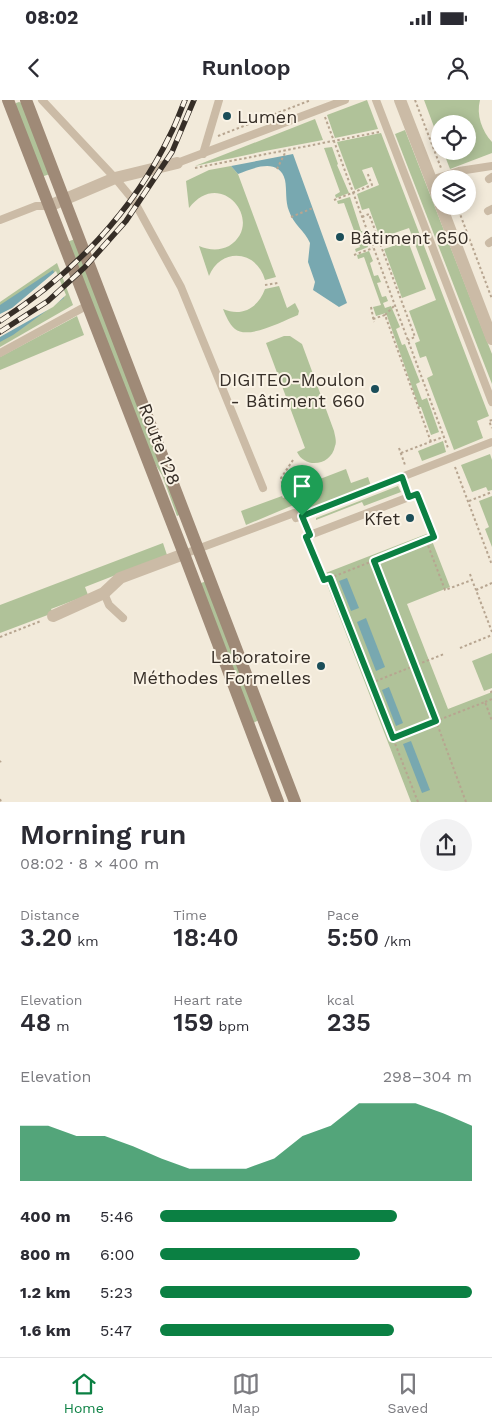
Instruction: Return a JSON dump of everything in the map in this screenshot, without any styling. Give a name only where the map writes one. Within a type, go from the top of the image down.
[{"type":"main road","name":"Route 128","points":[[8,100],[278,802]]},
{"type":"main road","name":"Route 128","points":[[26,100],[295,802]]},
{"type":"street","points":[[400,100],[431,180]]},
{"type":"street","points":[[49,206],[115,178],[182,166]]},
{"type":"street","points":[[445,215],[492,339]]},
{"type":"street","points":[[53,616],[104,593],[120,578],[184,554]]},
{"type":"lane","points":[[42,100],[134,201],[181,288],[263,488]]},
{"type":"lane","points":[[203,154],[218,100]]},
{"type":"lane","points":[[182,166],[203,154],[345,100]]},
{"type":"lane","points":[[376,100],[492,402]]},
{"type":"lane","points":[[471,170],[492,166]]},
{"type":"lane","points":[[0,220],[36,206],[49,206]]},
{"type":"lane","points":[[0,353],[88,305]]},
{"type":"lane","points":[[184,554],[294,513],[296,518],[302,516],[492,442]]},
{"type":"lane","points":[[302,516],[310,535],[409,497],[405,476]]},
{"type":"lane","points":[[104,593],[109,605],[123,618]]},
{"type":"path","points":[[207,140],[311,100]]},
{"type":"path","points":[[415,100],[442,170]]},
{"type":"path","points":[[322,109],[492,565]]},
{"type":"path","points":[[182,166],[286,150],[379,132]]},
{"type":"path","points":[[277,169],[286,150]]},
{"type":"path","points":[[334,200],[372,186],[367,172]]},
{"type":"path","points":[[291,216],[313,208]]},
{"type":"path","points":[[362,216],[369,214],[415,337],[408,340]]},
{"type":"path","points":[[460,215],[492,298]]},
{"type":"path","points":[[354,255],[374,248]]},
{"type":"path","points":[[265,286],[278,283]]},
{"type":"path","points":[[371,307],[374,320],[385,315],[395,305]]},
{"type":"path","points":[[385,315],[431,442]]},
{"type":"path","points":[[492,420],[489,421],[492,428]]},
{"type":"path","points":[[401,453],[443,437]]},
{"type":"path","points":[[398,448],[401,453],[405,476]]},
{"type":"path","points":[[293,460],[281,478],[282,486],[285,496],[293,492],[302,516]]},
{"type":"path","points":[[468,501],[492,492]]},
{"type":"path","points":[[310,535],[306,537],[324,580],[330,578],[434,537],[417,494],[409,497]]},
{"type":"path","points":[[426,540],[445,590],[472,580]]},
{"type":"path","points":[[374,561],[466,802]]},
{"type":"path","points":[[460,648],[492,634],[470,574]]},
{"type":"path","points":[[330,578],[418,802]]},
{"type":"path","points":[[476,590],[492,583]]},
{"type":"path","points":[[0,637],[53,616]]},
{"type":"path","points":[[371,683],[444,654]]},
{"type":"path","points":[[492,691],[492,696]]},
{"type":"path","points":[[393,738],[492,699]]},
{"type":"path","points":[[485,702],[492,721]]},
{"type":"green space","points":[[367,100],[378,129],[335,138],[327,115]]},
{"type":"green space","points":[[424,100],[480,100],[479,117],[485,133],[492,142],[492,153],[476,159],[476,115],[431,115],[431,119]]},
{"type":"green space","points":[[16,103],[22,103],[50,174],[41,177],[16,106]]},
{"type":"green space","points":[[315,119],[323,140],[195,166]]},
{"type":"green space","points":[[405,130],[431,197],[431,215],[438,215],[492,354],[492,384],[395,134]]},
{"type":"green space","points":[[381,133],[489,416],[477,421],[483,438],[454,450],[427,378],[433,375],[426,356],[420,358],[415,343],[420,341],[409,311],[436,300],[409,228],[380,238],[369,208],[362,210],[357,194],[379,185],[372,167],[362,170],[368,184],[355,190],[337,142]]},
{"type":"green space","points":[[332,147],[337,165],[349,193],[336,198],[335,195],[340,192],[324,148]]},
{"type":"green space","points":[[446,160],[474,160],[450,169]]},
{"type":"green space","points":[[231,166],[238,174],[276,277],[265,280],[261,270],[255,263],[247,258],[238,256],[222,260],[209,276],[199,246],[222,249],[229,246],[239,236],[243,224],[241,213],[235,203],[225,196],[214,193],[201,197],[189,208],[186,181],[209,170]]},
{"type":"green space","points":[[350,197],[368,247],[356,252],[355,249],[360,247],[344,203],[338,204],[337,201]]},
{"type":"green space","points":[[75,239],[181,514],[177,516],[162,475],[148,453],[67,242]]},
{"type":"green space","points":[[408,241],[426,289],[402,298],[384,249]]},
{"type":"green space","points":[[369,251],[373,261],[370,263],[374,276],[378,275],[381,282],[377,283],[382,297],[386,296],[388,301],[383,303],[385,308],[391,306],[400,327],[396,329],[402,345],[405,344],[420,382],[416,384],[422,400],[427,398],[439,432],[431,435],[421,407],[419,407],[386,313],[376,316],[373,307],[381,305],[364,257],[358,259],[357,255]]},
{"type":"green space","points":[[57,263],[73,305],[0,347],[0,302]]},
{"type":"green space","points":[[279,286],[287,308],[295,303],[299,311],[298,315],[257,331],[241,332],[233,327],[223,309],[237,312],[248,309],[254,306],[265,289]]},
{"type":"green space","points":[[77,316],[84,335],[0,370],[0,357]]},
{"type":"green space","points":[[284,336],[290,336],[302,344],[334,431],[336,443],[333,453],[318,463],[306,461],[297,452],[305,448],[266,343]]},
{"type":"green space","points":[[443,441],[446,452],[422,461],[418,451]]},
{"type":"green space","points":[[490,454],[492,460],[492,490],[488,491],[486,487],[472,492],[461,465]]},
{"type":"green space","points":[[346,469],[351,483],[368,477],[371,486],[303,512],[294,489]]},
{"type":"green space","points":[[398,486],[401,492],[364,506],[362,502],[316,520],[316,518]]},
{"type":"green space","points":[[291,495],[296,504],[246,525],[241,511],[282,496],[283,498]]},
{"type":"green space","points":[[492,496],[492,547],[485,529],[489,527],[479,501]]},
{"type":"green space","points":[[429,533],[450,587],[407,604],[448,709],[492,692],[492,802],[411,802],[323,574]]},
{"type":"green space","points":[[163,543],[167,555],[85,587],[88,595],[51,609],[53,613],[0,633],[0,605]]},
{"type":"green space","points":[[207,581],[259,720],[251,724],[198,584]]},
{"type":"green space","points":[[492,653],[492,688],[484,691],[472,661]]},
{"type":"water","points":[[293,154],[347,303],[339,307],[313,290],[315,282],[308,262],[310,243],[291,216],[287,203],[285,180],[282,173],[271,166],[265,166],[238,174],[231,166]]},
{"type":"water","points":[[53,270],[64,298],[13,335],[0,342],[0,305]]},
{"type":"water","points":[[347,578],[359,608],[351,611],[339,581]]},
{"type":"water","points":[[366,618],[385,667],[376,671],[357,622]]},
{"type":"water","points":[[389,687],[403,723],[396,726],[382,690]]},
{"type":"water","points":[[411,741],[430,790],[422,793],[403,744]]},
{"type":"pier","points":[[56,271],[66,295],[53,307],[0,337],[0,314],[12,308]]},
{"type":"railway","points":[[0,321],[52,283],[76,262],[119,216],[155,163],[172,131],[185,100]]},
{"type":"railway","points":[[0,332],[48,301],[85,267],[126,221],[172,152],[194,100]]},
{"type":"place","name":"Lumen","points":[[227,116]]},
{"type":"place","name":"Bâtiment 650","points":[[340,237]]},
{"type":"place","name":"DIGITEO-Moulon - Bâtiment 660","points":[[375,389]]},
{"type":"place","name":"Kfet","points":[[410,518]]},
{"type":"place","name":"Laboratoire Méthodes Formelles","points":[[321,666]]},
{"type":"route","points":[[402,477],[409,497],[417,494],[434,537],[374,561],[436,721],[393,738],[330,578],[324,580],[306,537],[310,535],[302,516],[402,477]]}]
